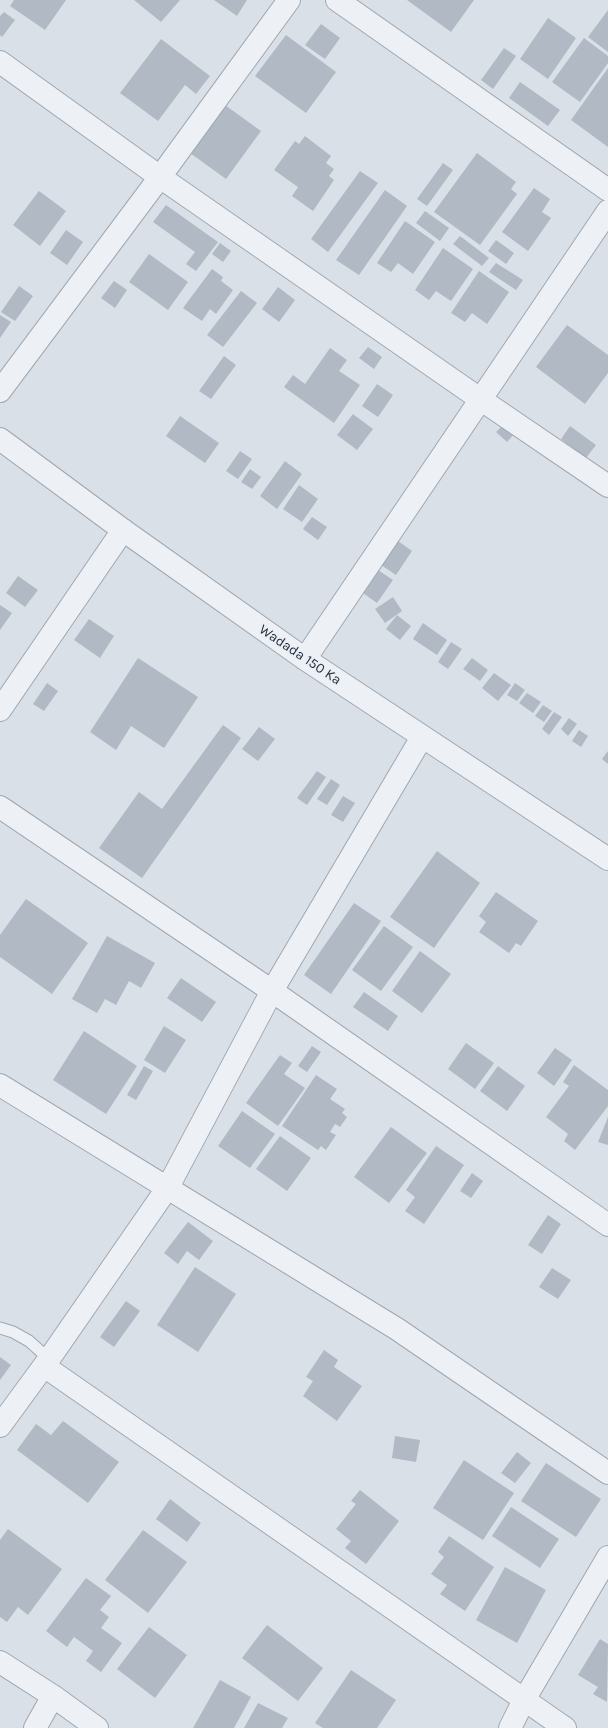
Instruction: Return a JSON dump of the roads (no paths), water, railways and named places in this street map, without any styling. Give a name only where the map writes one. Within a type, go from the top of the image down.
[{"type":"street","points":[[0,391],[289,0]]},
{"type":"street","points":[[336,0],[608,190]]},
{"type":"street","points":[[0,62],[160,176],[480,399],[608,486]]},
{"type":"street","points":[[305,659],[608,211]]},
{"type":"street","name":"Wadada 150 Ka","points":[[0,439],[123,530],[305,659],[608,859]]},
{"type":"street","points":[[0,710],[123,530]]},
{"type":"street","points":[[0,1426],[47,1362],[168,1187],[272,992],[422,737]]},
{"type":"street","points":[[0,807],[272,992],[608,1225]]},
{"type":"street","points":[[0,1085],[397,1329],[608,1473]]},
{"type":"street","points":[[47,1362],[524,1700],[566,1728]]},
{"type":"street","points":[[510,1728],[524,1700],[608,1556]]},
{"type":"street","points":[[0,1662],[53,1696],[96,1728]]},
{"type":"street","points":[[35,1728],[53,1696]]},
{"type":"lane","points":[[0,1328],[13,1332],[28,1340],[47,1362]]}]
